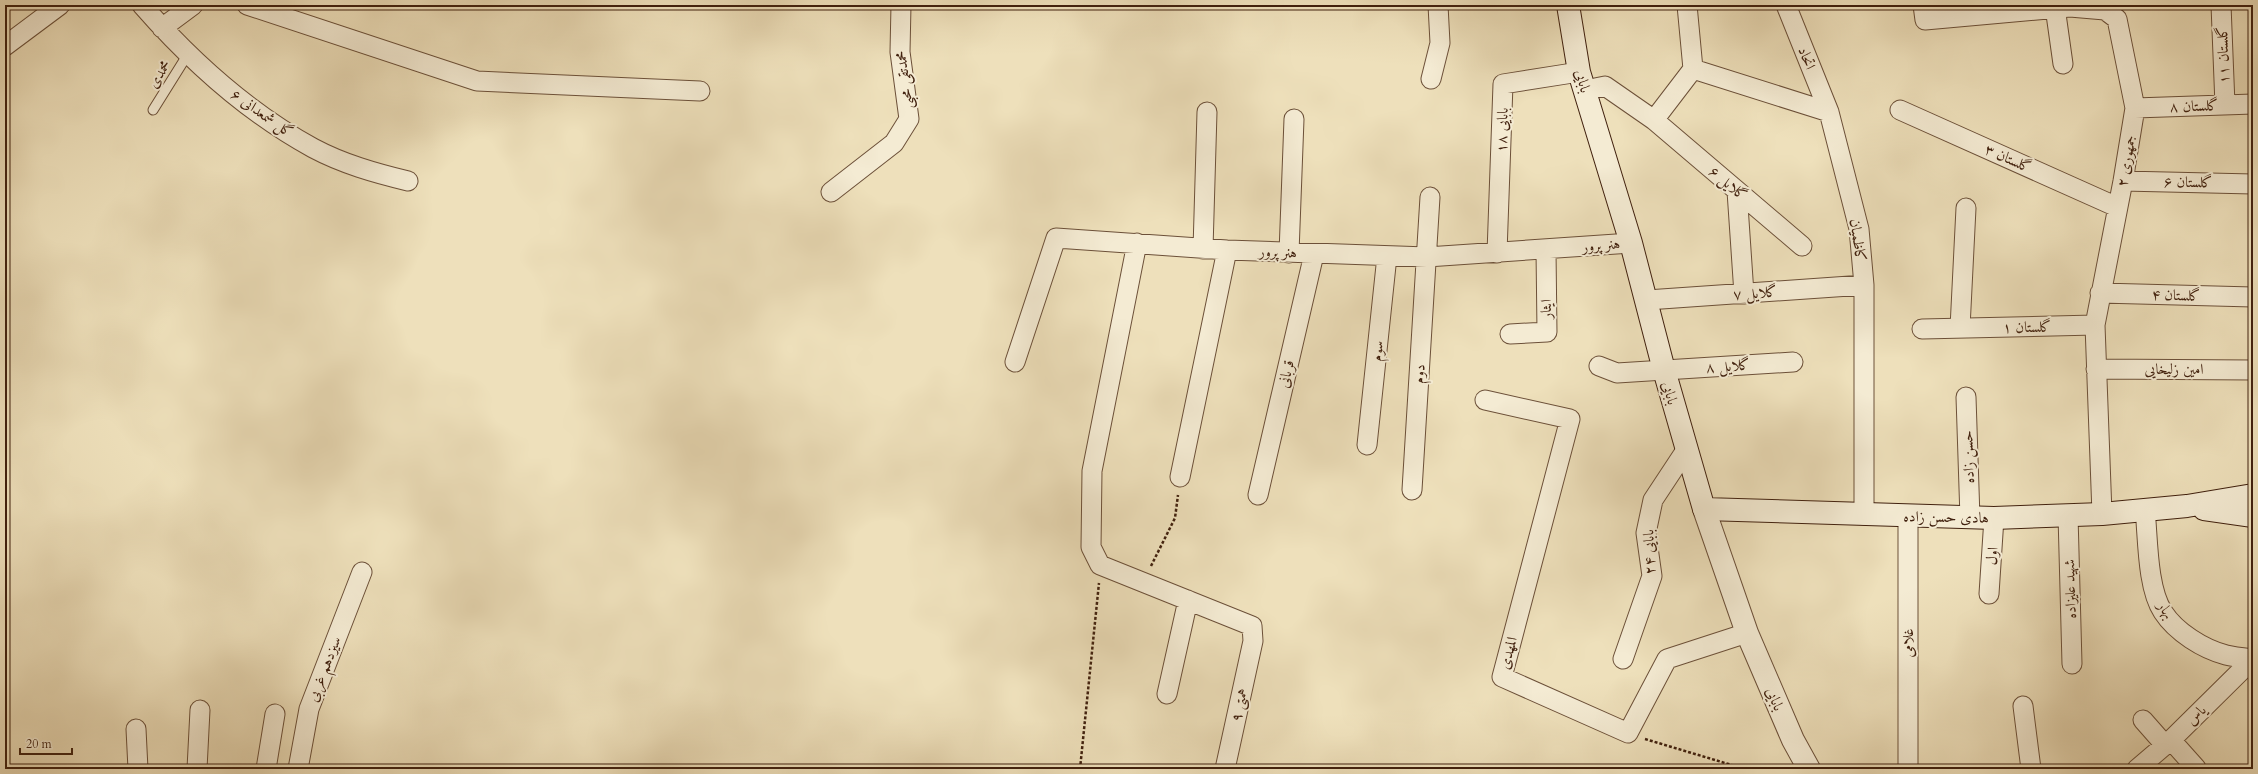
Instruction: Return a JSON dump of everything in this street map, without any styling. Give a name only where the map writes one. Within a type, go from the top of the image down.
[{"type":"main road","name":"بابایی","points":[[1568,5],[1582,81],[1631,243],[1664,370],[1704,509],[1747,633],[1792,740],[1809,769]]},
{"type":"main road","points":[[2186,506],[2253,495]]},
{"type":"main road","name":"هادی حسن زاده","points":[[1704,509],[1994,518],[2102,514],[2186,506]]},
{"type":"main road","points":[[2186,506],[2253,516]]},
{"type":"street","points":[[8,37],[60,5]]},
{"type":"street","name":"گل شمعدانی ۶","points":[[142,5],[188,54],[232,93],[259,113],[314,148],[351,165],[408,181]]},
{"type":"street","points":[[162,28],[193,5]]},
{"type":"street","points":[[247,5],[477,81],[700,91]]},
{"type":"street","name":"محمدتقی محبی","points":[[830,192],[894,143],[909,119],[900,52],[901,5]]},
{"type":"street","points":[[1431,79],[1440,43],[1438,5]]},
{"type":"street","points":[[1654,120],[1693,69],[1687,5]]},
{"type":"street","name":"اتحاد","points":[[1786,5],[1829,112]]},
{"type":"street","name":"جمهوری ۲","points":[[1922,5],[1925,20],[2065,6],[2105,10],[2117,19],[2135,108],[2123,181],[2095,325],[2102,514]]},
{"type":"street","name":"گلستان ۱۱","points":[[2221,5],[2224,105]]},
{"type":"street","points":[[2063,64],[2065,6]]},
{"type":"street","points":[[1693,69],[1829,112]]},
{"type":"street","name":"گلایل ۶","points":[[1582,81],[1605,86],[1654,120],[1802,246]]},
{"type":"street","name":"بابایی ۱۸","points":[[1497,253],[1503,84],[1582,81]]},
{"type":"street","name":"گلستان ۸","points":[[2135,108],[2253,104]]},
{"type":"street","name":"گلستان ۳","points":[[1900,110],[2117,207]]},
{"type":"street","points":[[1202,249],[1207,112]]},
{"type":"street","name":"کاظمیان","points":[[1829,112],[1858,229],[1864,285],[1864,515]]},
{"type":"street","points":[[1289,253],[1294,119]]},
{"type":"street","name":"گلستان ۶","points":[[2123,181],[2253,184]]},
{"type":"street","points":[[1737,191],[1744,294]]},
{"type":"street","name":"دوم","points":[[1412,490],[1430,197]]},
{"type":"street","points":[[1960,328],[1966,208]]},
{"type":"street","name":"هنر پرور","points":[[1015,362],[1056,238],[1202,249],[1427,257],[1631,243]]},
{"type":"street","points":[[1136,243],[1092,471],[1091,547],[1100,565],[1188,600],[1167,694]]},
{"type":"street","points":[[1180,477],[1227,250]]},
{"type":"street","name":"ایثار","points":[[1510,334],[1546,332],[1546,250]]},
{"type":"street","name":"قربانی","points":[[1258,495],[1314,254]]},
{"type":"street","name":"سوم","points":[[1367,445],[1387,256]]},
{"type":"street","name":"گلایل ۷","points":[[1647,300],[1864,285]]},
{"type":"street","name":"گلستان ۴","points":[[2100,293],[2253,297]]},
{"type":"street","name":"گلستان ۱","points":[[1922,329],[2095,325]]},
{"type":"street","name":"گلایل ۸","points":[[1599,366],[1617,373],[1792,362]]},
{"type":"street","name":"امین زلیخایی","points":[[2096,369],[2253,370]]},
{"type":"street","name":"حسن زاده","points":[[1966,397],[1970,518]]},
{"type":"street","name":"المهدی","points":[[1485,400],[1570,419],[1502,677],[1628,733]]},
{"type":"street","name":"بابایی ۲۴","points":[[1623,659],[1652,576],[1646,533],[1653,500],[1686,450]]},
{"type":"street","name":"بهار","points":[[2145,510],[2152,577],[2163,612],[2178,629],[2196,642],[2225,655],[2253,659]]},
{"type":"street","name":"شهید علیزاده","points":[[2068,515],[2072,664]]},
{"type":"street","name":"غلامی","points":[[1908,516],[1908,769]]},
{"type":"street","name":"اول","points":[[1989,594],[1994,518]]},
{"type":"street","name":"سیزدهم غربی","points":[[298,769],[309,709],[362,572]]},
{"type":"street","name":"همتی ۹","points":[[1188,600],[1252,626],[1253,641],[1226,769]]},
{"type":"street","points":[[1628,733],[1666,659],[1747,633]]},
{"type":"street","name":"یاس","points":[[2137,769],[2168,742],[2253,659]]},
{"type":"street","points":[[2024,706],[2031,769]]},
{"type":"street","points":[[197,769],[200,710]]},
{"type":"street","points":[[266,769],[275,714]]},
{"type":"street","points":[[2142,720],[2196,768]]},
{"type":"street","points":[[136,729],[138,769]]},
{"type":"lane","name":"محمدی","points":[[153,110],[188,54]]},
{"type":"path","points":[[1132,577],[1151,567],[1175,518],[1180,477]]},
{"type":"path","points":[[1080,769],[1100,565]]},
{"type":"path","points":[[1628,733],[1744,769]]}]
